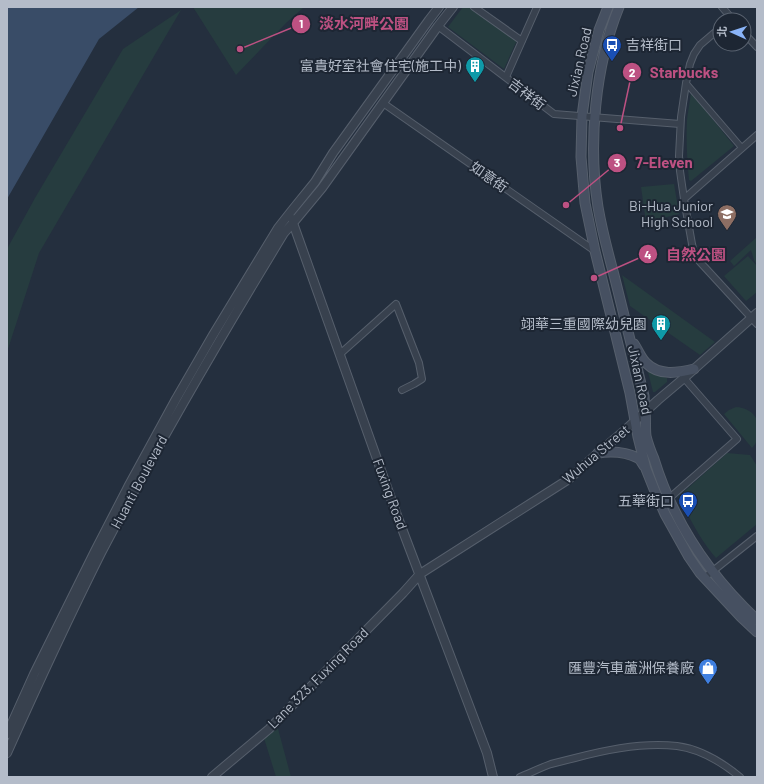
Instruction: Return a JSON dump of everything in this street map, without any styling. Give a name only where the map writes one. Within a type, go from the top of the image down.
[{"type":"main road","name":"Jixian Road","points":[[608,7],[599,30],[588,72],[582,116],[581,157],[585,203],[595,251],[630,393],[639,445],[646,469],[657,496],[679,541],[704,578],[757,632]]},
{"type":"main road","name":"Jixian Road","points":[[619,7],[610,33],[599,82],[595,117],[594,160],[598,207],[644,396],[646,436],[660,479],[689,538],[719,580],[757,620]]},
{"type":"main road","points":[[629,336],[646,363],[654,369],[666,373],[694,369]]},
{"type":"main road","points":[[598,453],[608,451],[632,456],[639,459],[646,469]]},
{"type":"street","name":"Huanti Boulevard","points":[[7,734],[34,674],[98,553],[176,399],[213,335],[278,228],[315,182],[333,154],[439,7]]},
{"type":"street","name":"Huanti Boulevard","points":[[131,489],[284,233],[322,188],[438,26],[454,7]]},
{"type":"street","points":[[474,7],[522,41]]},
{"type":"street","points":[[506,77],[537,7]]},
{"type":"street","name":"吉祥街","points":[[438,26],[554,114],[680,124]]},
{"type":"street","points":[[712,35],[700,45],[694,54],[686,83],[680,124],[679,156],[684,199],[695,256],[755,318]]},
{"type":"street","points":[[686,83],[742,148]]},
{"type":"street","name":"如意街","points":[[383,103],[595,251]]},
{"type":"street","points":[[354,125],[363,131]]},
{"type":"street","points":[[684,199],[757,135]]},
{"type":"street","name":"Fuxing Road","points":[[293,208],[293,223],[396,510],[486,753],[493,777]]},
{"type":"street","points":[[340,354],[396,304],[419,363],[422,379],[402,390]]},
{"type":"street","name":"Wuhua Street","points":[[420,574],[569,480],[645,411],[755,318]]},
{"type":"street","points":[[669,500],[737,439],[684,378]]},
{"type":"street","points":[[704,578],[757,536]]},
{"type":"street","name":"Huanti Boulevard","points":[[7,753],[98,553]]},
{"type":"street","name":"Lane 323, Fuxing Road","points":[[212,777],[269,729],[420,574]]},
{"type":"street","points":[[520,777],[552,764],[597,752],[656,745],[678,746],[701,753],[728,768],[740,777]]},
{"type":"green space","points":[[193,7],[304,7],[286,23],[236,75]]},
{"type":"green space","points":[[463,7],[471,7],[517,40],[504,69],[448,27]]},
{"type":"green space","points":[[181,10],[39,253],[7,352],[7,249],[35,198],[123,49]]},
{"type":"green space","points":[[691,92],[734,146],[691,181],[689,180],[687,158],[687,120]]},
{"type":"green space","points":[[674,184],[679,214],[646,222],[641,187]]},
{"type":"green space","points":[[757,237],[757,265],[751,250],[734,266],[730,261]]},
{"type":"green space","points":[[748,256],[757,266],[757,292],[746,301],[724,276]]},
{"type":"green space","points":[[622,275],[715,342],[700,355],[630,306]]},
{"type":"green space","points":[[649,371],[667,378],[667,382],[655,392],[653,392]]},
{"type":"green space","points":[[736,407],[748,410],[756,417],[757,440],[752,448],[724,414]]},
{"type":"green space","points":[[727,453],[750,455],[757,466],[757,524],[716,558],[700,536],[678,497]]},
{"type":"green space","points":[[277,725],[291,777],[276,777],[264,738]]},
{"type":"water","points":[[7,7],[139,7],[99,39],[7,199]]},
{"type":"place","name":"淡水河畔公園","points":[[240,49]]},
{"type":"place","name":"吉祥街口","points":[[612,62]]},
{"type":"place","name":"富貴好室社會住宅(施工中)","points":[[475,83]]},
{"type":"place","name":"Starbucks","points":[[620,128]]},
{"type":"place","name":"7-Eleven","points":[[566,205]]},
{"type":"place","name":"Bi-Hua Junior High School","points":[[727,231]]},
{"type":"place","name":"自然公園","points":[[594,278]]},
{"type":"place","name":"翊華三重國際幼兒園","points":[[661,341]]},
{"type":"place","name":"五華街口","points":[[688,518]]},
{"type":"place","name":"匯豐汽車蘆洲保養廠","points":[[708,685]]}]
